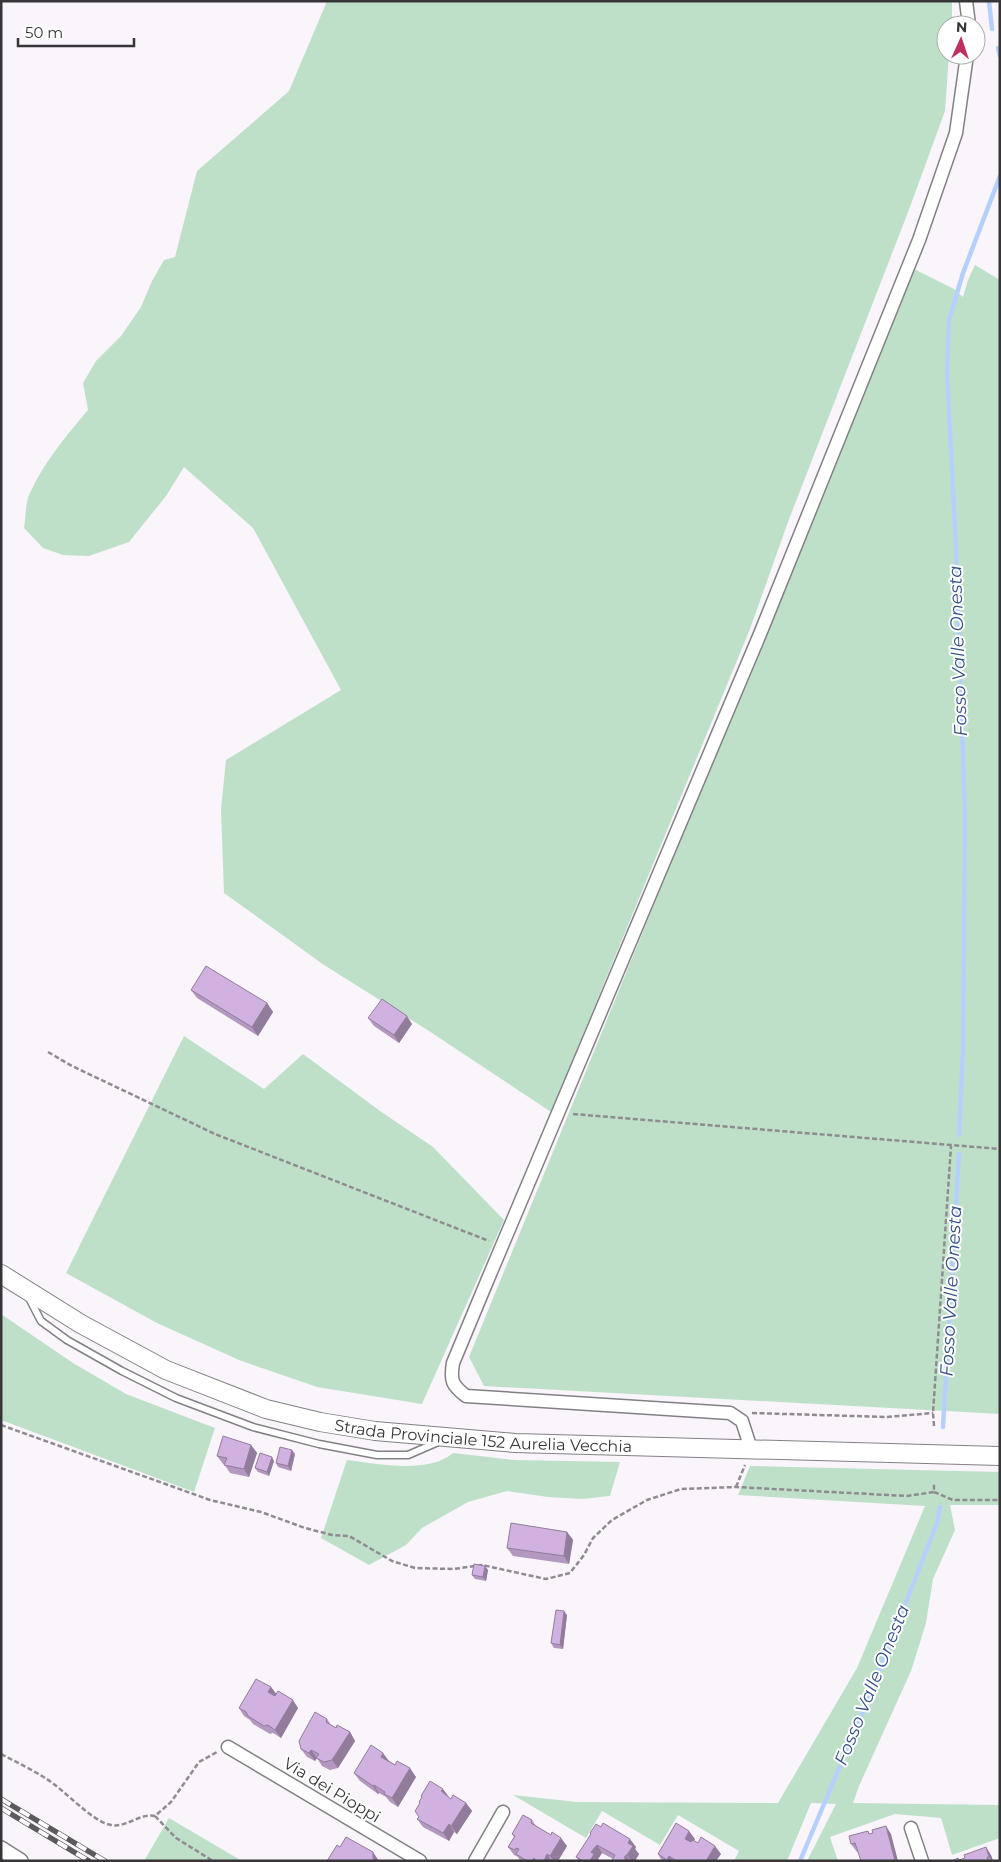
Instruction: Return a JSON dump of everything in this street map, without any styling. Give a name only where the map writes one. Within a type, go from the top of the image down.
[{"type":"main road","name":"Strada Provinciale 152 Aurelia Vecchia","points":[[1,1274],[81,1324],[166,1370],[266,1409],[320,1422],[375,1431],[515,1443],[1000,1456]]},
{"type":"street","points":[[966,1],[968,15]]},
{"type":"street","points":[[751,1449],[742,1422],[730,1413],[466,1396],[454,1386],[451,1374],[453,1363],[760,634],[919,240],[956,132],[966,65]]},
{"type":"street","name":"Via dei Pioppi","points":[[228,1747],[420,1861]]},
{"type":"street","points":[[475,1861],[503,1812]]},
{"type":"street","points":[[911,1828],[922,1861]]},
{"type":"path","points":[[48,1052],[72,1066],[215,1134],[502,1246]]},
{"type":"path","points":[[561,1109],[574,1115],[1000,1150]]},
{"type":"path","points":[[934,1426],[933,1413],[951,1146]]},
{"type":"path","points":[[730,1413],[887,1417],[933,1413]]},
{"type":"path","points":[[1,1425],[210,1500],[261,1512],[305,1528],[332,1535],[349,1536],[392,1561],[415,1568],[454,1569],[482,1565],[546,1579],[570,1573],[584,1555],[593,1538],[612,1520],[647,1500],[681,1489],[736,1487],[907,1496],[934,1492],[953,1500],[1000,1500]]},
{"type":"path","points":[[736,1487],[751,1449]]},
{"type":"path","points":[[934,1483],[934,1492]]},
{"type":"path","points":[[155,1816],[171,1802],[199,1762],[228,1747]]},
{"type":"path","points":[[1,1754],[45,1778],[66,1792],[88,1813],[110,1825],[120,1825],[147,1814],[155,1816],[176,1838],[214,1861]]},
{"type":"green space","points":[[327,1],[952,1],[952,15],[936,15],[936,65],[948,65],[945,111],[910,207],[788,522],[750,629],[551,1112],[429,1031],[324,965],[224,893],[221,809],[226,760],[341,690],[253,528],[184,467],[166,496],[129,542],[89,556],[63,555],[43,548],[24,528],[27,501],[30,493],[56,450],[88,410],[83,383],[96,361],[121,336],[141,307],[152,281],[164,260],[175,257],[197,171],[289,91]]},
{"type":"green space","points":[[975,265],[1000,280],[1000,1414],[484,1386],[469,1357],[914,269],[954,289],[963,297]]},
{"type":"green space","points":[[184,1036],[264,1089],[303,1054],[380,1111],[433,1147],[504,1220],[422,1404],[317,1387],[239,1360],[157,1323],[66,1273]]},
{"type":"green space","points":[[1,1314],[73,1363],[126,1394],[215,1428],[194,1492],[1,1420]]},
{"type":"green space","points":[[453,1453],[514,1460],[620,1462],[610,1496],[582,1499],[548,1497],[507,1491],[468,1502],[422,1528],[406,1545],[369,1565],[321,1538],[347,1460],[402,1466],[430,1464]]},
{"type":"green space","points":[[750,1466],[1000,1472],[1000,1505],[950,1505],[955,1530],[933,1579],[926,1623],[911,1671],[853,1803],[1000,1805],[1000,1838],[952,1855],[941,1818],[895,1814],[830,1837],[838,1861],[807,1861],[836,1804],[811,1803],[787,1861],[734,1861],[739,1851],[678,1815],[660,1845],[602,1811],[586,1838],[513,1795],[577,1802],[778,1803],[857,1668],[925,1506],[738,1495]]},
{"type":"green space","points":[[169,1818],[242,1861],[144,1861]]},
{"type":"building","points":[[206,966],[267,1003],[252,1027],[191,990]]},
{"type":"building","points":[[382,999],[407,1016],[394,1035],[368,1018]]},
{"type":"building","points":[[223,1436],[251,1445],[244,1469],[224,1465],[227,1458],[217,1456]]},
{"type":"building","points":[[280,1447],[292,1450],[288,1466],[276,1463]]},
{"type":"building","points":[[260,1453],[272,1457],[267,1472],[255,1468]]},
{"type":"building","points":[[511,1523],[567,1532],[564,1556],[507,1548]]},
{"type":"building","points":[[474,1564],[485,1566],[483,1577],[472,1575]]},
{"type":"building","points":[[556,1610],[564,1611],[560,1645],[551,1643]]},
{"type":"building","points":[[256,1679],[271,1687],[268,1692],[275,1696],[278,1691],[293,1700],[275,1730],[268,1725],[264,1726],[239,1708]]},
{"type":"building","points":[[315,1712],[327,1719],[326,1722],[336,1728],[337,1725],[350,1732],[332,1760],[324,1762],[316,1758],[319,1754],[311,1750],[309,1753],[301,1749],[299,1741]]},
{"type":"building","points":[[371,1745],[383,1753],[381,1757],[395,1765],[397,1761],[410,1768],[392,1798],[354,1773]]},
{"type":"building","points":[[430,1781],[443,1789],[441,1791],[451,1799],[453,1795],[466,1803],[451,1826],[449,1824],[443,1833],[417,1819],[419,1817],[415,1811]]},
{"type":"building","points":[[523,1815],[532,1820],[531,1823],[551,1835],[552,1832],[561,1838],[550,1856],[547,1854],[544,1861],[536,1861],[534,1858],[532,1861],[527,1861],[516,1854],[519,1849],[516,1848],[515,1850],[508,1847],[515,1836],[512,1834]]},
{"type":"building","points":[[603,1823],[630,1839],[628,1843],[633,1846],[624,1858],[626,1858],[624,1861],[612,1861],[615,1855],[597,1845],[591,1852],[594,1854],[590,1861],[583,1861],[576,1857],[596,1824],[601,1827]]},
{"type":"building","points":[[676,1823],[689,1831],[685,1839],[698,1843],[701,1837],[715,1846],[706,1861],[677,1861],[669,1856],[667,1860],[658,1854]]},
{"type":"building","points":[[886,1826],[895,1861],[861,1861],[855,1843],[851,1844],[849,1836],[868,1831],[869,1834],[873,1833],[872,1830]]},
{"type":"building","points":[[346,1837],[373,1852],[373,1859],[375,1861],[327,1861],[337,1845],[340,1847]]},
{"type":"building","points":[[986,1847],[989,1857],[987,1857],[988,1861],[952,1861],[958,1858],[959,1860],[965,1858],[964,1855]]},
{"type":"waterway","name":"Fosso Valle Onesta","points":[[989,1],[992,29]]},
{"type":"waterway","name":"Fosso Valle Onesta","points":[[998,48],[1000,56]]},
{"type":"waterway","name":"Fosso Valle Onesta","points":[[959,1135],[963,1048],[965,817],[956,550],[947,371],[949,320],[963,273],[1000,176]]},
{"type":"waterway","name":"Fosso Valle Onesta","points":[[943,1427],[959,1154]]},
{"type":"waterway","name":"Fosso Valle Onesta","points":[[800,1861],[867,1702],[937,1523],[940,1507]]},
{"type":"railway","points":[[1,1799],[105,1861]]},
{"type":"railway","points":[[1,1808],[89,1861]]}]
